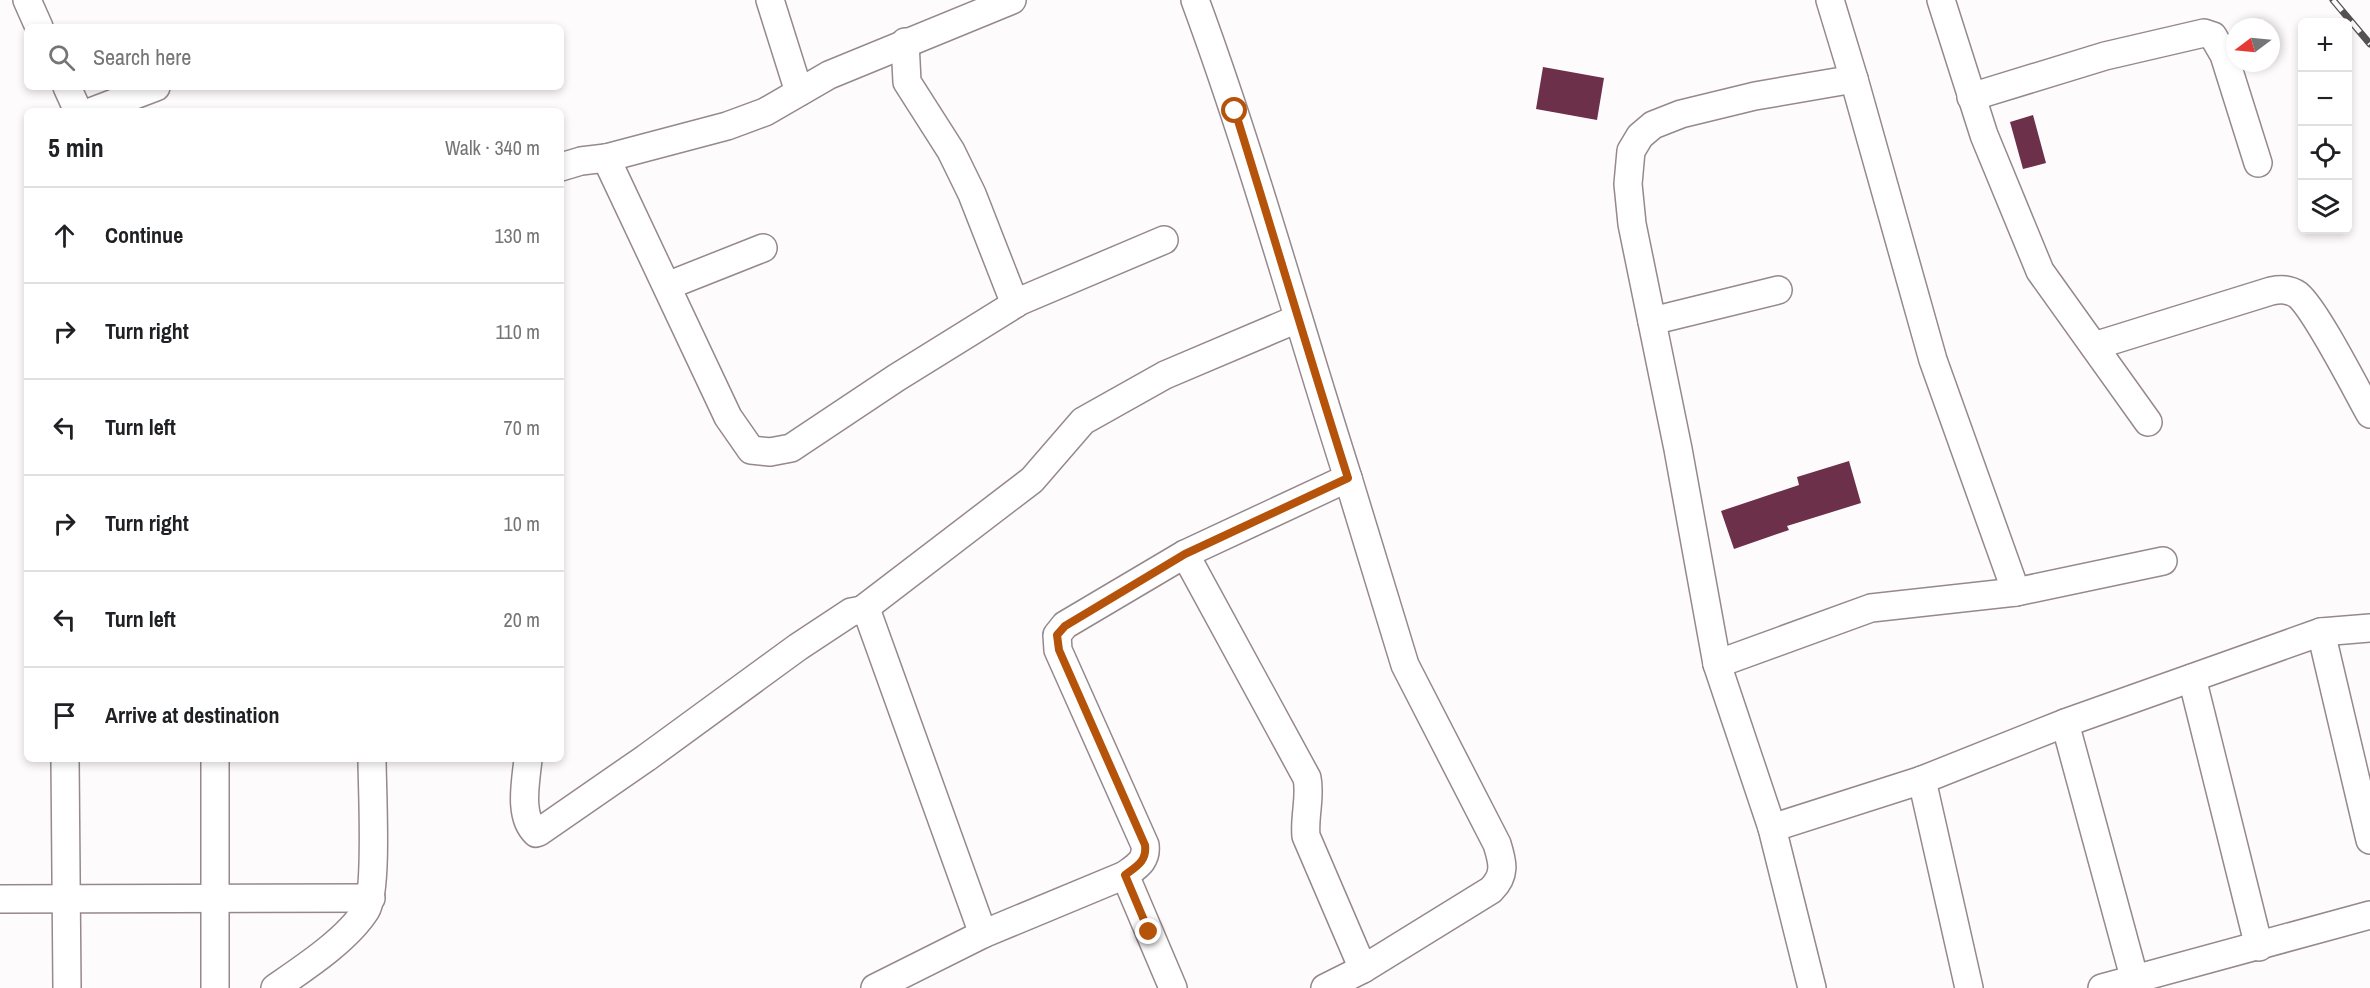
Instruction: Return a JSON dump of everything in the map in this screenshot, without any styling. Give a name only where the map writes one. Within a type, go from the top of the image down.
[{"type":"street","points":[[27,0],[38,24]]},
{"type":"street","points":[[770,0],[799,92]]},
{"type":"street","points":[[564,166],[606,158],[727,126],[765,112],[829,75],[1012,0]]},
{"type":"street","points":[[1195,0],[1257,179],[1297,319],[1405,665],[1497,844],[1503,865],[1501,880],[1491,890],[1363,969],[1325,988]]},
{"type":"street","points":[[1830,0],[1933,360],[2016,592]]},
{"type":"street","points":[[1941,0],[1971,97],[2040,271],[2148,422]]},
{"type":"street","points":[[1971,97],[2105,56],[2204,33],[2213,36],[2224,55],[2258,163]]},
{"type":"street","points":[[905,42],[907,82],[951,151],[972,194],[1015,304]]},
{"type":"street","points":[[1812,988],[1772,828],[1718,664],[1632,224],[1628,184],[1631,151],[1640,136],[1653,125],[1681,114],[1755,96],[1854,79]]},
{"type":"street","points":[[68,90],[76,108]]},
{"type":"street","points":[[101,108],[148,90]]},
{"type":"street","points":[[606,158],[728,417],[752,450],[770,452],[791,448],[1015,304],[1164,240]]},
{"type":"street","points":[[667,286],[764,248]]},
{"type":"street","points":[[1652,321],[1778,290]]},
{"type":"street","points":[[2094,346],[2271,291],[2291,291],[2300,296],[2312,314],[2370,414]]},
{"type":"street","points":[[528,762],[526,813],[529,825],[536,833],[646,758],[798,646],[850,612],[862,610],[1032,480],[1083,421],[1165,375],[1297,319]]},
{"type":"street","points":[[875,988],[983,934],[1125,875],[1143,862],[1146,853],[1145,845],[1059,650],[1057,635],[1065,626],[1185,554],[1348,478]]},
{"type":"street","points":[[1185,554],[1307,778],[1310,791],[1304,818],[1306,836],[1363,969]]},
{"type":"street","points":[[1718,664],[1871,608],[2016,592],[2163,561]]},
{"type":"street","points":[[862,610],[869,617],[983,934]]},
{"type":"street","points":[[1772,828],[1922,780],[2065,723],[2321,632],[2370,628]]},
{"type":"street","points":[[2321,632],[2370,840]]},
{"type":"street","points":[[2192,678],[2259,947]]},
{"type":"street","points":[[2065,723],[2136,983]]},
{"type":"street","points":[[65,762],[67,988]]},
{"type":"street","points":[[215,762],[215,988]]},
{"type":"street","points":[[275,988],[308,966],[367,909],[371,898],[372,762]]},
{"type":"street","points":[[1922,780],[1969,988]]},
{"type":"street","points":[[1125,875],[1173,988]]},
{"type":"street","points":[[0,899],[371,898]]},
{"type":"street","points":[[2102,988],[2136,983],[2370,915]]},
{"type":"building","points":[[1543,67],[1604,78],[1597,120],[1536,109]]},
{"type":"building","points":[[2033,115],[2046,163],[2023,169],[2010,122]]},
{"type":"building","points":[[1849,461],[1861,503],[1787,526],[1789,530],[1734,549],[1721,511],[1799,485],[1797,477]]},
{"type":"railway","points":[[2333,0],[2370,44]]},
{"type":"route","points":[[1149,932],[1125,875],[1143,862],[1146,853],[1145,845],[1059,650],[1057,635],[1065,626],[1185,554],[1348,478],[1297,319],[1274,234],[1235,111]]}]
